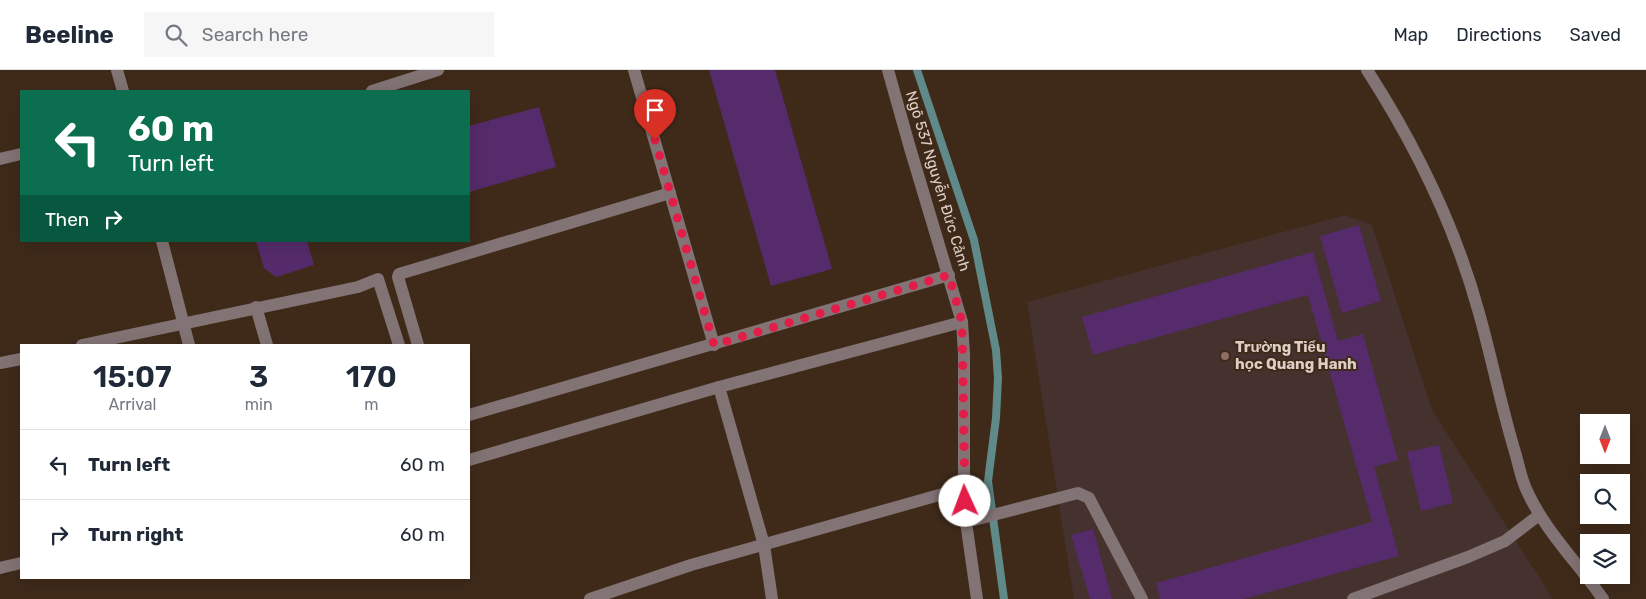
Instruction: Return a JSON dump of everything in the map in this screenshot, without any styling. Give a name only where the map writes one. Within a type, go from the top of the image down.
[{"type":"street","points":[[117,70],[123,90]]},
{"type":"street","points":[[375,90],[438,70]]},
{"type":"street","points":[[634,70],[714,345]]},
{"type":"street","name":"Ngõ 537 Nguyễn Đức Cảnh","points":[[888,70],[962,322],[964,354],[964,488],[966,522],[977,599]]},
{"type":"street","points":[[1367,70],[1394,112],[1427,174],[1466,266],[1512,443],[1526,489],[1539,515],[1587,575],[1603,599]]},
{"type":"street","points":[[0,159],[20,154]]},
{"type":"street","points":[[418,344],[398,277],[399,274],[670,193]]},
{"type":"street","points":[[162,242],[189,344]]},
{"type":"street","points":[[470,415],[949,275]]},
{"type":"street","points":[[87,344],[358,287],[378,278],[399,344]]},
{"type":"street","points":[[256,307],[267,344]]},
{"type":"street","points":[[470,460],[718,387],[962,322]]},
{"type":"street","points":[[0,363],[20,359]]},
{"type":"street","points":[[718,387],[764,545],[772,599]]},
{"type":"street","points":[[590,599],[691,565],[964,488]]},
{"type":"street","points":[[966,522],[1078,493],[1089,498],[1142,599]]},
{"type":"street","points":[[1354,599],[1468,557],[1505,541],[1539,515]]},
{"type":"street","points":[[0,568],[20,563]]},
{"type":"shaded area","name":"Trường Tiểu học Quang Hanh","points":[[1345,215],[1372,225],[1432,410],[1553,599],[1074,599],[1027,302]]},
{"type":"building","points":[[709,70],[775,70],[832,269],[771,286]]},
{"type":"building","points":[[539,107],[556,167],[470,192],[470,126]]},
{"type":"building","points":[[1359,225],[1381,301],[1342,313],[1320,236]]},
{"type":"building","points":[[256,242],[307,242],[314,265],[276,277],[264,268]]},
{"type":"building","points":[[1313,252],[1338,341],[1363,334],[1398,460],[1374,467],[1399,556],[1244,599],[1160,599],[1156,583],[1372,522],[1308,295],[1093,355],[1082,317]]},
{"type":"building","points":[[1439,445],[1453,503],[1421,511],[1407,452]]},
{"type":"building","points":[[1093,529],[1112,599],[1090,599],[1071,535]]},
{"type":"waterway","points":[[917,70],[974,240],[996,350],[998,378],[996,418],[988,481],[1004,599]]},
{"type":"place","name":"Trường Tiểu học Quang Hanh","points":[[1225,356]]},
{"type":"route","points":[[655,140],[714,345],[949,275],[962,322],[965,501]]}]
